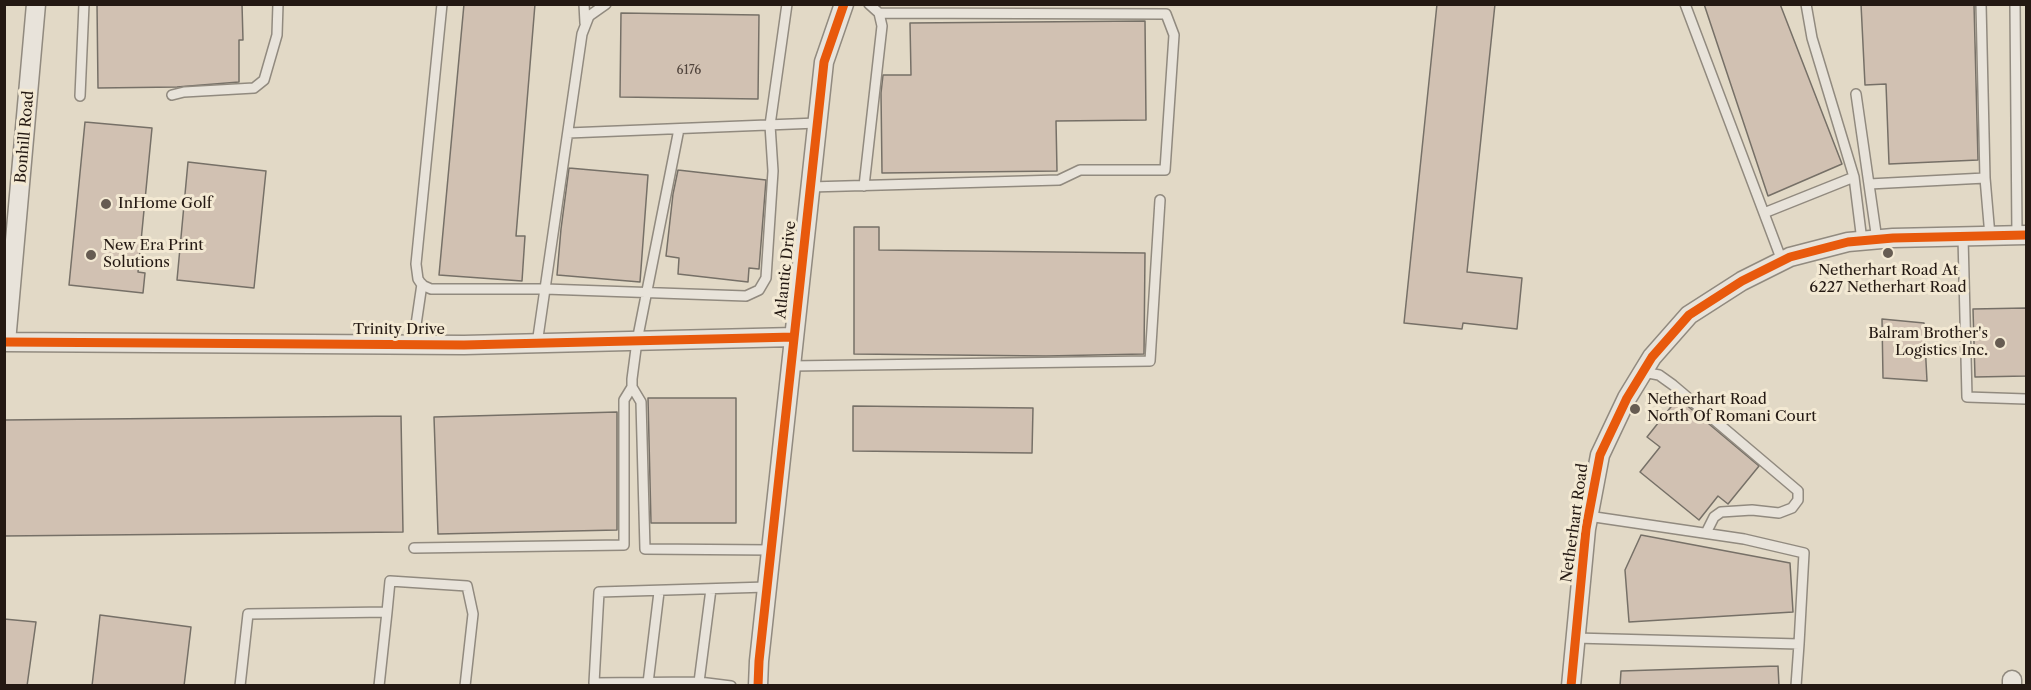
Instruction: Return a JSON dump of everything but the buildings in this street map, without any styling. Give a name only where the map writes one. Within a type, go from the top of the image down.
[{"type":"street","name":"Bonhill Road","points":[[5,342],[36,4]]},
{"type":"street","name":"Atlantic Drive","points":[[758,686],[790,366],[824,62],[844,4]]},
{"type":"street","name":"Netherhart Road","points":[[1571,686],[1588,516],[1600,455],[1627,398],[1652,357],[1689,315],[1742,281],[1790,257],[1848,242],[2022,235]]},
{"type":"street","name":"Trinity Drive","points":[[5,342],[413,345],[794,337]]},
{"type":"lane","points":[[81,96],[84,4]]},
{"type":"lane","points":[[172,95],[184,92],[254,88],[264,80],[277,35],[278,4]]},
{"type":"lane","points":[[442,4],[417,264],[418,279],[422,284],[431,289],[545,289],[746,296],[759,290],[766,278],[773,171],[770,125],[787,4]]},
{"type":"lane","points":[[584,4],[585,26]]},
{"type":"lane","points":[[537,344],[582,34],[589,16],[606,4]]},
{"type":"lane","points":[[864,186],[882,26],[879,14],[869,4]]},
{"type":"lane","points":[[1685,4],[1782,261]]},
{"type":"lane","points":[[1806,4],[1812,38],[1854,177],[1869,240]]},
{"type":"lane","points":[[1981,4],[1985,178],[1990,236]]},
{"type":"lane","points":[[2015,4],[2022,235]]},
{"type":"lane","points":[[810,187],[1059,180],[1080,170],[1166,170],[1174,35],[1166,14],[879,14]]},
{"type":"lane","points":[[1856,94],[1869,183],[1869,240]]},
{"type":"lane","points":[[568,133],[817,123]]},
{"type":"lane","points":[[414,548],[624,545],[624,400],[632,387],[637,341],[679,129]]},
{"type":"lane","points":[[1764,213],[1854,177]]},
{"type":"lane","points":[[1869,183],[1985,178]]},
{"type":"lane","points":[[790,366],[1150,361],[1160,200]]},
{"type":"lane","points":[[1963,237],[1967,397],[2026,399]]},
{"type":"lane","points":[[413,345],[422,284]]},
{"type":"lane","points":[[1643,372],[1659,375],[1673,385],[1798,491],[1798,500],[1792,508],[1779,513],[1752,510],[1721,512],[1714,517],[1706,533]]},
{"type":"lane","points":[[632,387],[641,402],[645,549],[771,549]]},
{"type":"lane","points":[[1588,516],[1744,539],[1804,553],[1796,686]]},
{"type":"lane","points":[[379,686],[390,581],[467,586],[473,614],[465,686]]},
{"type":"lane","points":[[731,686],[699,682],[594,683],[599,592],[767,587]]},
{"type":"lane","points":[[699,682],[711,589]]},
{"type":"lane","points":[[648,683],[659,591]]},
{"type":"lane","points":[[240,686],[248,614],[387,612]]},
{"type":"lane","points":[[1575,638],[1799,644]]},
{"type":"cycle path","points":[[758,686],[824,62],[844,4]]},
{"type":"cycle path","points":[[1571,686],[1586,529],[1600,455],[1627,398],[1652,357],[1689,315],[1742,281],[1790,257],[1848,242],[1893,238],[2026,235]]},
{"type":"cycle path","points":[[4,342],[464,345],[794,337]]},
{"type":"place","name":"InHome Golf","points":[[106,204]]},
{"type":"place","name":"Netherhart Road At 6227 Netherhart Road","points":[[1888,253]]},
{"type":"place","name":"New Era Print Solutions","points":[[91,255]]},
{"type":"place","name":"Balram Brother's Logistics Inc.","points":[[2000,343]]},
{"type":"place","name":"Netherhart Road North Of Romani Court","points":[[1635,409]]}]
